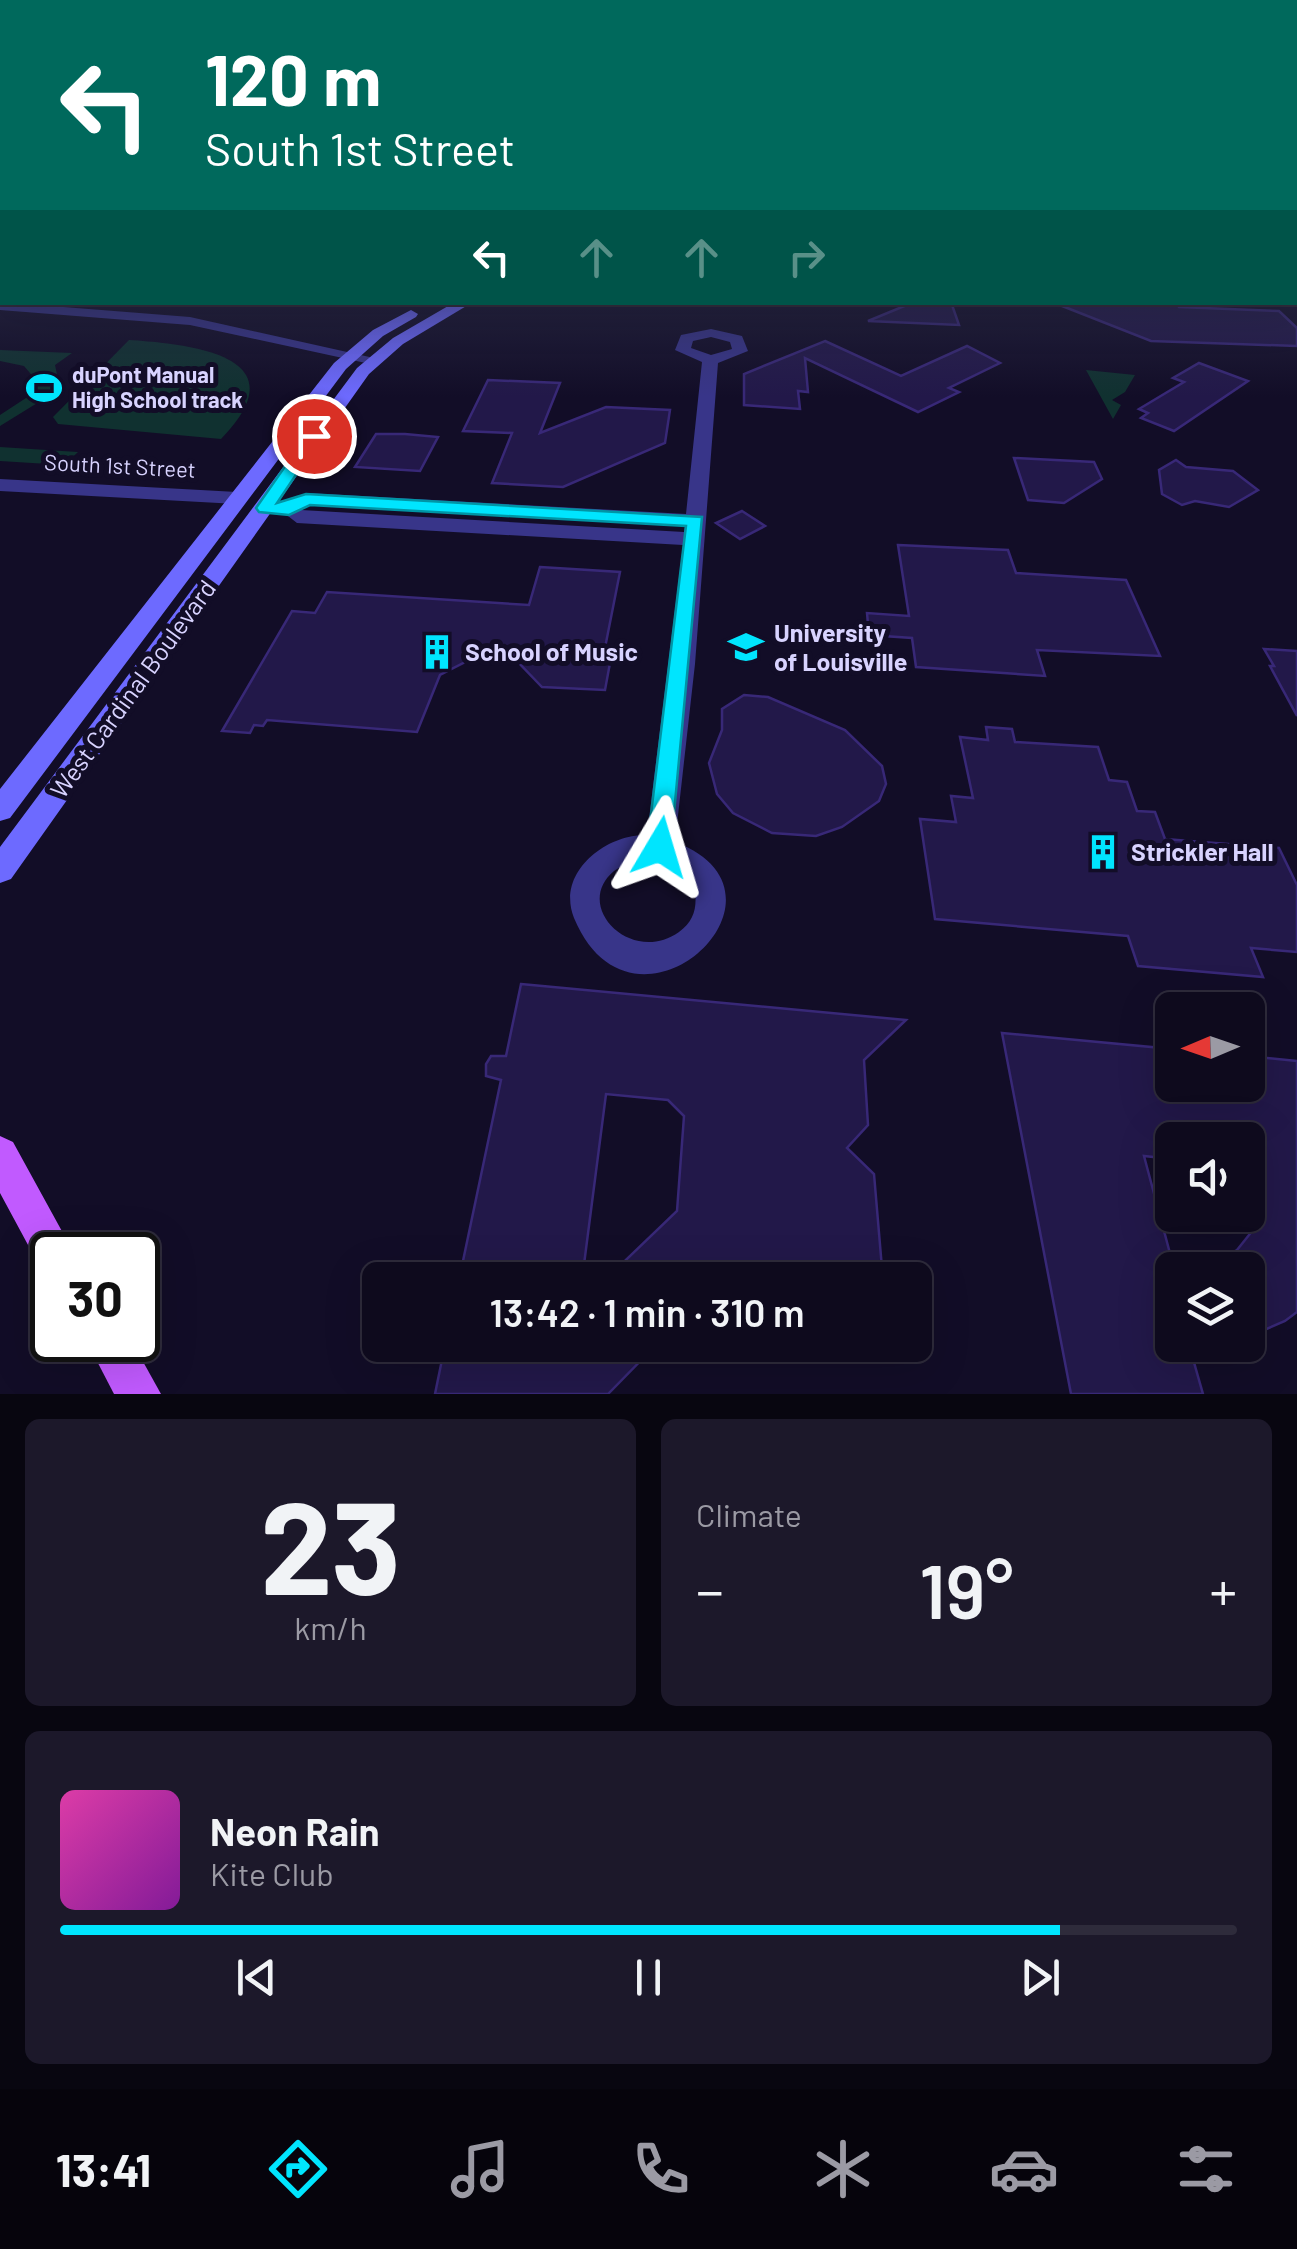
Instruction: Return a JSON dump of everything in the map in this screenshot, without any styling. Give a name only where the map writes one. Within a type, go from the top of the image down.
[{"type":"main road","points":[[375,351],[430,305]]},
{"type":"main road","points":[[375,351],[460,305]]},
{"type":"main road","name":"West Cardinal Boulevard","points":[[0,870],[277,509],[334,406],[375,351]]},
{"type":"main road","name":"West Cardinal Boulevard","points":[[0,810],[234,502],[350,357]]},
{"type":"main road","points":[[0,1155],[42,1232]]},
{"type":"main road","points":[[119,1362],[139,1394]]},
{"type":"street","points":[[0,306],[59,305],[190,321],[350,357],[375,351]]},
{"type":"street","points":[[165,305],[233,315],[375,351]]},
{"type":"street","points":[[660,847],[710,360]]},
{"type":"street","name":"South 1st Street","points":[[0,484],[234,502],[277,509]]},
{"type":"street","points":[[277,509],[297,518],[695,530]]},
{"type":"green space","points":[[129,340],[207,351],[229,360],[244,372],[250,389],[243,411],[221,439],[58,424],[53,417]]},
{"type":"green space","name":"duPont Manual High School track","points":[[0,350],[72,353],[55,365],[58,379],[47,397],[0,426],[0,415],[26,398],[36,380],[24,366],[0,361]]},
{"type":"green space","points":[[1086,370],[1135,375],[1125,392],[1112,400],[1121,405],[1113,419]]},
{"type":"green space","name":"duPont Manual High School track","points":[[0,447],[78,452],[64,465],[0,461]]},
{"type":"building","points":[[907,305],[952,305],[959,325],[868,321]]},
{"type":"building","points":[[1060,305],[1177,305],[1279,311],[1297,328],[1297,346],[1151,341]]},
{"type":"building","points":[[825,341],[901,376],[967,346],[1000,363],[949,388],[959,392],[918,412],[805,358],[808,392],[798,391],[800,409],[744,405],[744,374]]},
{"type":"building","points":[[1199,363],[1248,381],[1174,431],[1141,418],[1148,413],[1139,409],[1184,382],[1173,378]]},
{"type":"building","points":[[488,380],[560,383],[540,433],[606,407],[670,410],[665,443],[563,487],[492,483],[512,433],[463,431]]},
{"type":"building","points":[[376,434],[438,437],[420,471],[355,467]]},
{"type":"building","points":[[1014,458],[1094,462],[1102,479],[1064,503],[1028,500]]},
{"type":"building","points":[[1176,460],[1186,467],[1233,471],[1258,490],[1229,507],[1195,501],[1182,505],[1162,494],[1159,470]]},
{"type":"building","points":[[742,511],[765,526],[740,539],[716,523]]},
{"type":"building","points":[[898,545],[1008,550],[1016,573],[1126,580],[1160,656],[1037,650],[1045,676],[916,667],[912,638],[869,635],[867,613],[909,616]]},
{"type":"building","name":"School of Music","points":[[540,567],[620,572],[602,663],[610,663],[605,690],[542,687],[513,657],[479,655],[440,675],[417,732],[267,720],[263,726],[254,725],[250,733],[222,731],[292,611],[315,613],[327,592],[529,605]]},
{"type":"building","points":[[1264,649],[1297,651],[1297,716],[1270,666],[1274,666]]},
{"type":"building","points":[[744,695],[768,697],[845,730],[882,766],[886,784],[879,801],[842,827],[816,836],[772,833],[733,813],[717,794],[709,763],[722,730],[722,709]]},
{"type":"building","name":"Strickler Hall","points":[[986,727],[1012,729],[1015,742],[1098,747],[1109,780],[1127,782],[1137,811],[1155,812],[1165,839],[1279,848],[1297,885],[1297,952],[1251,948],[1263,977],[1138,966],[1128,936],[935,919],[920,819],[956,822],[951,796],[973,798],[960,737],[988,740]]},
{"type":"building","points":[[521,984],[906,1020],[864,1060],[868,1125],[847,1148],[874,1174],[881,1262],[624,1262],[677,1211],[684,1116],[668,1100],[606,1094],[584,1262],[463,1262],[501,1080],[486,1076],[486,1064],[491,1056],[506,1056]]},
{"type":"building","points":[[1002,1033],[1155,1047],[1155,1102],[1265,1102],[1265,1058],[1297,1061],[1297,1312],[1265,1330],[1265,1252],[1233,1252],[1251,1232],[1265,1232],[1265,1122],[1155,1122],[1155,1157],[1144,1156],[1155,1197],[1155,1232],[1164,1232],[1170,1252],[1155,1252],[1155,1362],[1194,1362],[1203,1394],[1071,1394]]},
{"type":"building","points":[[442,1362],[639,1362],[608,1394],[435,1394]]},
{"type":"place","name":"duPont Manual High School track","points":[[44,388]]},
{"type":"place","name":"University of Louisville","points":[[746,647]]},
{"type":"place","name":"School of Music","points":[[437,652]]},
{"type":"place","name":"Strickler Hall","points":[[1103,852]]},
{"type":"route","points":[[314,436],[265,508],[289,509],[306,499],[696,521],[660,847]]}]
